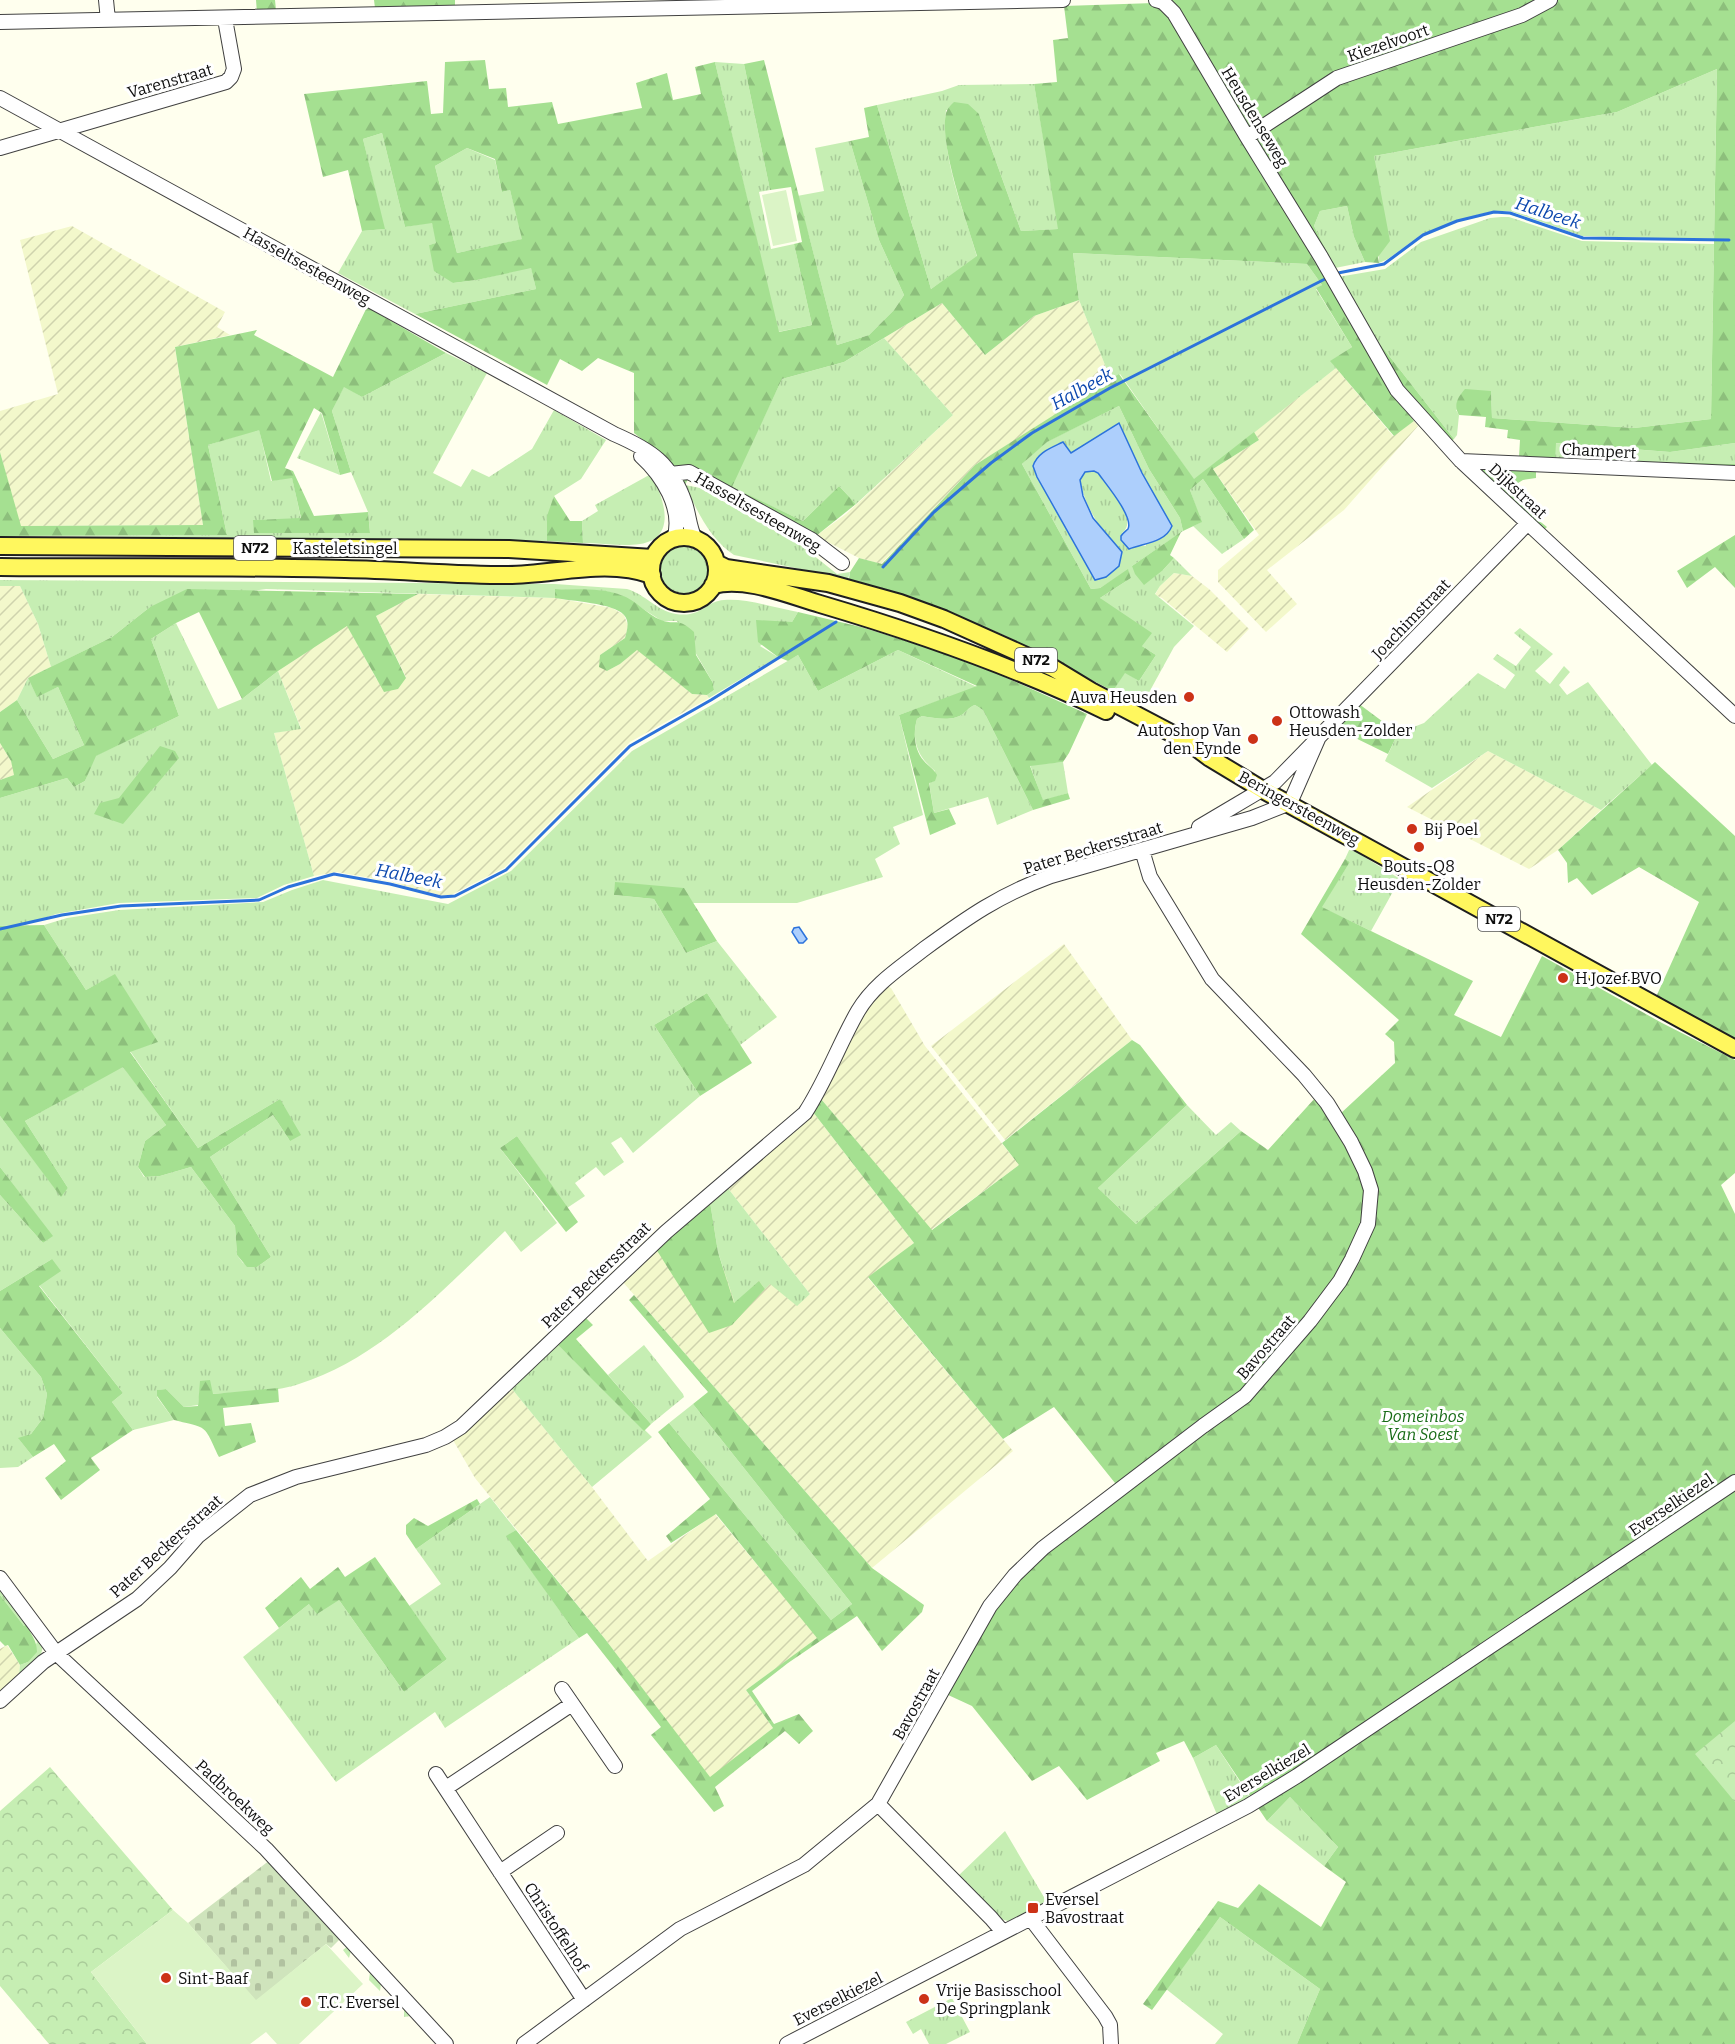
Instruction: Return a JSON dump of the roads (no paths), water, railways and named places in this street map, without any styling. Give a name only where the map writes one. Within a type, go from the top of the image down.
[{"type":"main road","points":[[695,539],[684,537],[665,543],[654,558],[652,575],[661,593],[679,602],[699,599],[713,585],[717,574],[716,563]]},
{"type":"main road","name":"Hasseltsesteenweg","points":[[695,539],[705,544],[716,563]]},
{"type":"main road","name":"Kasteletsingel","points":[[0,546],[509,549],[654,558]]},
{"type":"main road","name":"N72","points":[[716,563],[779,584]]},
{"type":"main road","name":"Kasteletsingel","points":[[0,567],[345,569],[508,575],[586,568],[632,570],[652,575]]},
{"type":"main road","name":"N72","points":[[713,585],[722,582],[779,584]]},
{"type":"main road","name":"Beringersteenweg","points":[[779,584],[828,583],[849,588],[944,619],[1053,668],[1091,691],[1190,743],[1263,790],[1735,1049]]},
{"type":"main road","name":"Beringersteenweg","points":[[779,584],[960,648],[1089,703],[1187,751],[1210,758]]},
{"type":"street","points":[[106,0],[108,20]]},
{"type":"street","points":[[0,22],[1063,0]]},
{"type":"street","name":"Heusdenseweg","points":[[1156,0],[1162,2],[1174,13],[1321,257]]},
{"type":"street","name":"Kiezelvoort","points":[[1247,137],[1336,78],[1522,15],[1550,0]]},
{"type":"street","name":"Varenstraat","points":[[0,148],[226,82],[234,69],[225,19]]},
{"type":"street","name":"Hasseltsesteenweg","points":[[0,98],[614,434],[641,446],[662,462],[675,480],[686,504],[689,527],[695,539]]},
{"type":"street","name":"Dijkstraat","points":[[1321,257],[1397,390],[1461,461],[1735,716]]},
{"type":"street","name":"Hasseltsesteenweg","points":[[614,434],[652,466],[663,480],[672,500],[676,517],[674,539]]},
{"type":"street","name":"Champert","points":[[1461,461],[1735,474]]},
{"type":"street","name":"Hasseltsesteenweg","points":[[670,474],[689,472],[812,540],[842,563]]},
{"type":"street","name":"Joachimstraat","points":[[1263,790],[1275,782],[1318,739],[1528,523]]},
{"type":"street","name":"Joachimstraat","points":[[1290,803],[1318,739]]},
{"type":"street","name":"Pater Beckersstraat","points":[[1179,838],[1263,790]]},
{"type":"street","name":"Pater Beckersstraat","points":[[0,1701],[56,1653],[137,1599],[170,1568],[198,1536],[250,1495],[296,1477],[426,1445],[446,1437],[461,1427],[666,1232],[805,1113],[818,1093],[858,1011],[873,991],[887,977],[975,912],[1006,895],[1051,876],[1252,818],[1290,803]]},
{"type":"street","name":"Bavostraat","points":[[524,2044],[680,1929],[804,1865],[878,1804],[990,1606],[1015,1575],[1043,1548],[1245,1396],[1310,1321],[1340,1281],[1368,1224],[1371,1190],[1365,1171],[1327,1103],[1304,1075],[1212,979],[1150,877],[1142,850]]},
{"type":"street","name":"Everselkiezel","points":[[787,2044],[1240,1810],[1297,1776],[1735,1482]]},
{"type":"street","name":"Padbroekweg","points":[[0,1578],[56,1653],[266,1849],[446,2044]]},
{"type":"street","points":[[562,1689],[615,1766]]},
{"type":"street","points":[[446,1788],[572,1704]]},
{"type":"street","name":"Christoffelhof","points":[[436,1774],[584,2000]]},
{"type":"street","points":[[878,1804],[1003,1932]]},
{"type":"street","points":[[500,1872],[557,1833]]},
{"type":"street","points":[[1031,1919],[1105,2016],[1110,2025],[1111,2044]]},
{"type":"water","points":[[1119,423],[1142,473],[1172,526],[1169,532],[1154,542],[1129,549],[1121,540],[1129,524],[1123,509],[1098,473],[1085,472],[1080,480],[1083,496],[1093,518],[1122,552],[1119,566],[1106,577],[1095,580],[1033,466],[1042,454],[1054,446],[1063,442],[1071,453]]},
{"type":"water","points":[[799,927],[807,939],[803,943],[799,943],[792,932],[794,928]]},
{"type":"waterway","name":"Halbeek","points":[[1338,273],[1384,264],[1423,235],[1457,221],[1494,212],[1510,213],[1583,238],[1729,240]]},
{"type":"waterway","name":"Halbeek","points":[[883,567],[934,512],[991,463],[1032,433],[1110,388],[1325,279]]},
{"type":"waterway","name":"Halbeek","points":[[0,929],[62,915],[121,906],[259,900],[288,887],[334,874],[390,884],[441,897],[455,896],[506,870],[630,746],[711,700],[836,622]]},
{"type":"place","name":"Auva Heusden","points":[[1189,697]]},
{"type":"place","name":"Ottowash Heusden-Zolder","points":[[1277,721]]},
{"type":"place","name":"Autoshop Van den Eynde","points":[[1253,739]]},
{"type":"place","name":"Bij Poel","points":[[1412,829]]},
{"type":"place","name":"Bouts-Q8 Heusden-Zolder","points":[[1419,847]]},
{"type":"place","name":"H Jozef BVO","points":[[1563,978]]},
{"type":"place","name":"Eversel Bavostraat","points":[[1033,1908]]},
{"type":"place","name":"Sint-Baaf","points":[[166,1978]]},
{"type":"place","name":"Vrije Basisschool De Springplank","points":[[924,1999]]},
{"type":"place","name":"T.C. Eversel","points":[[306,2002]]},
{"type":"park label","name":"Domeinbos Van Soest","points":[[1423,1425]]}]
